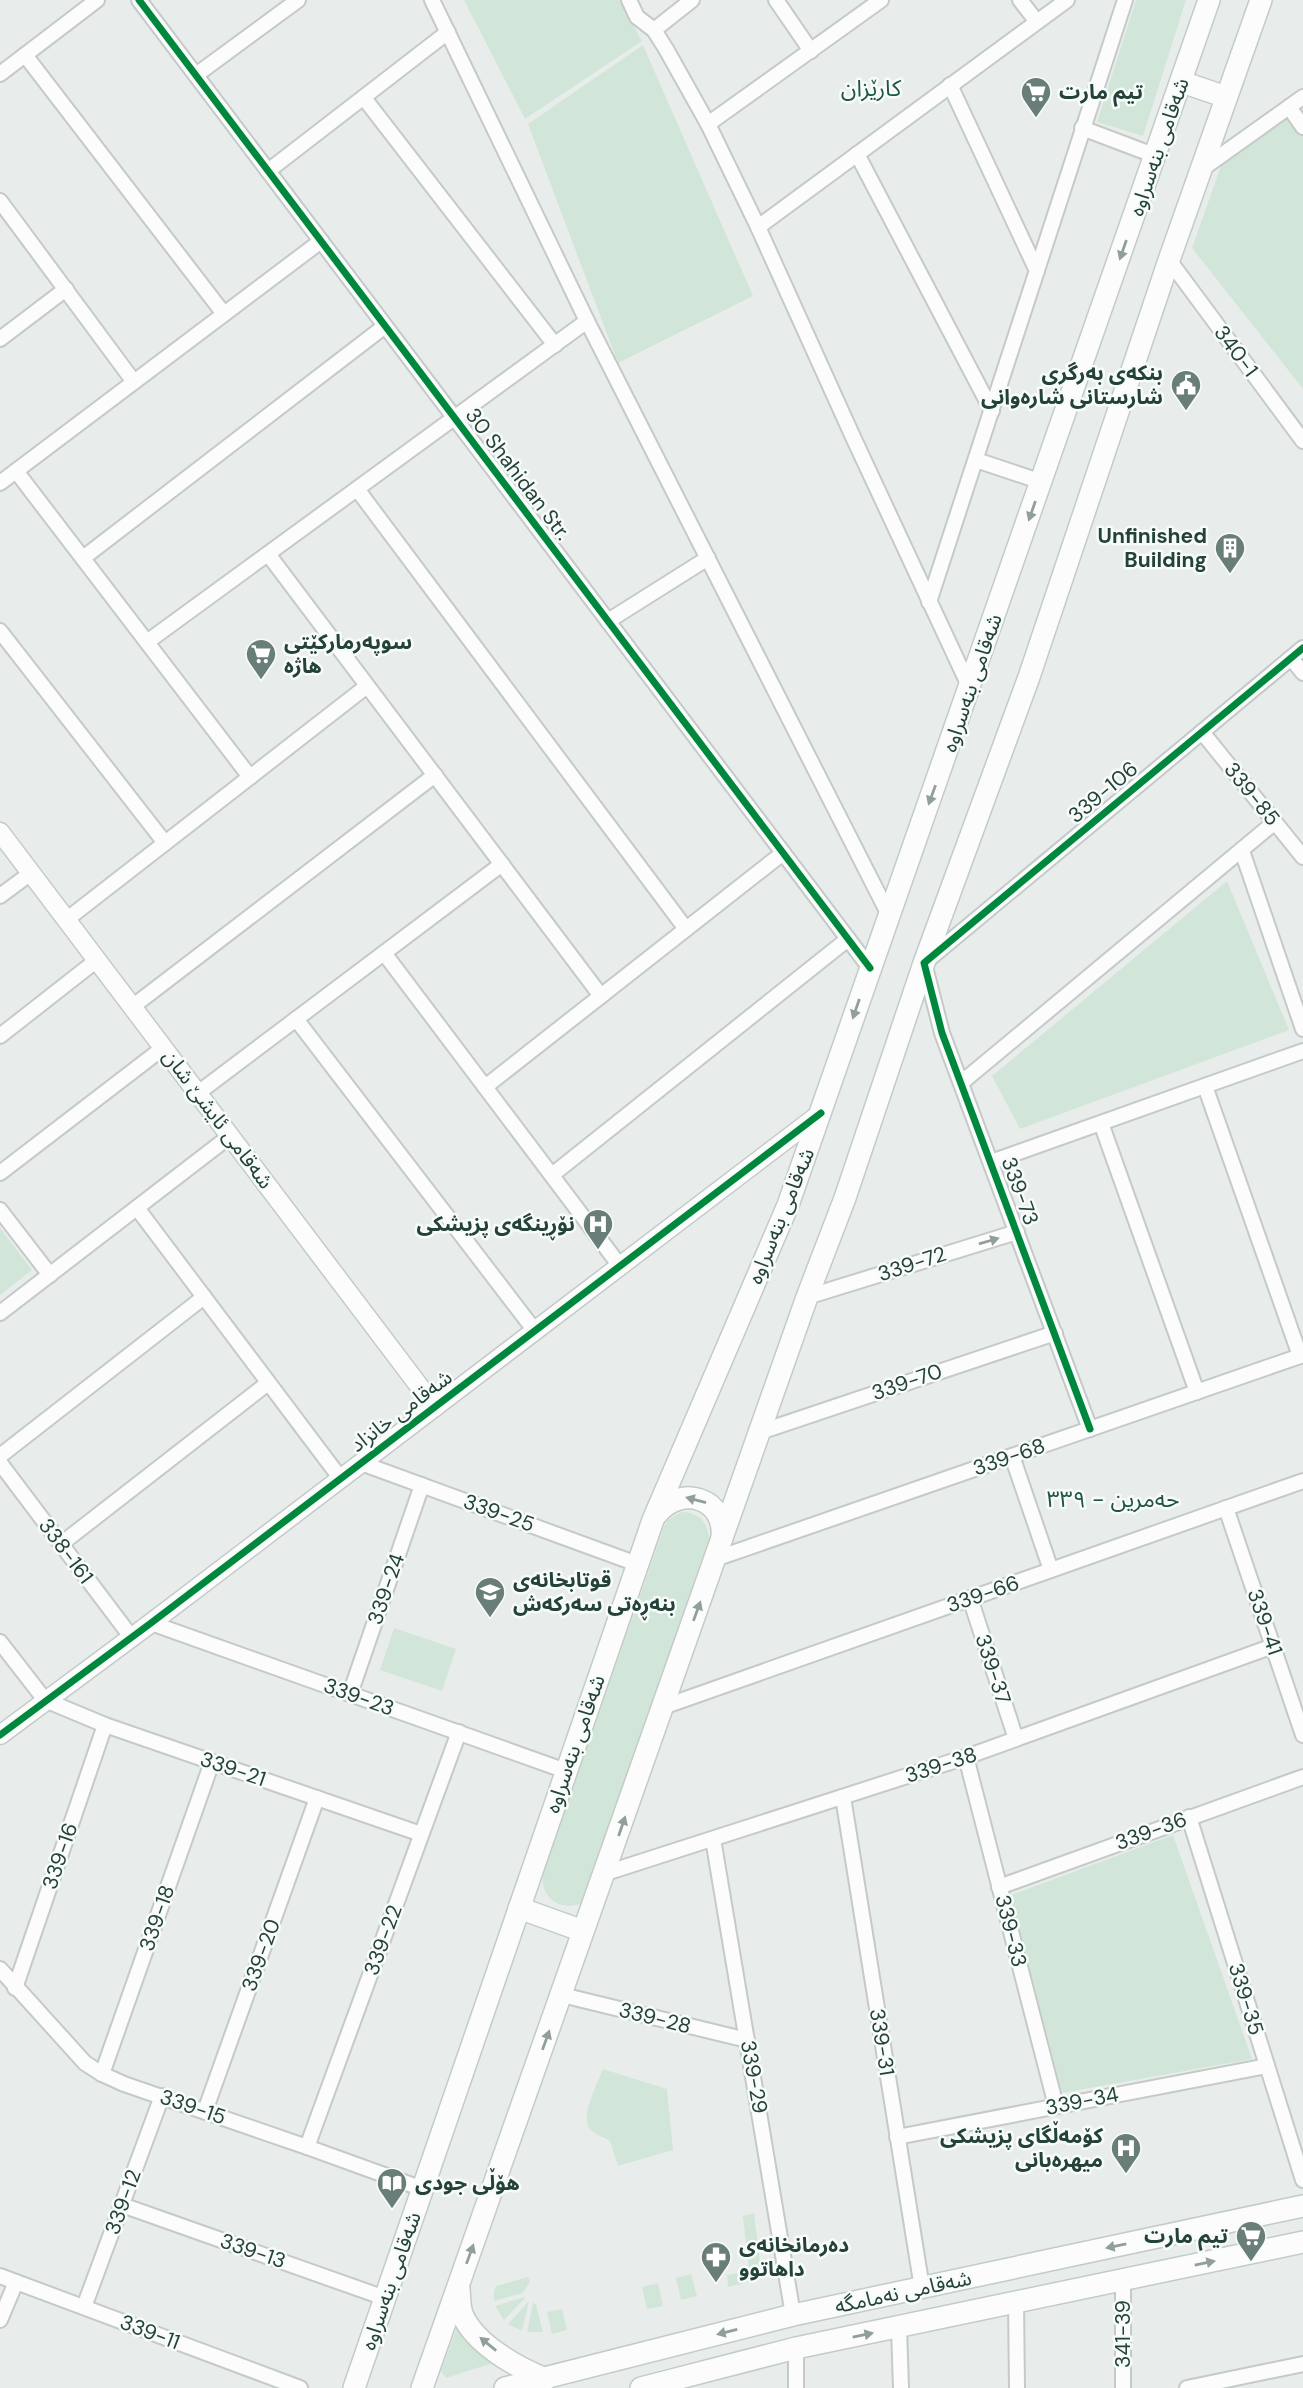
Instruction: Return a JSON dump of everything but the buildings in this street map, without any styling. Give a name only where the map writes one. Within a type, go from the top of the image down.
[{"type":"main road","name":"شەقامی بنەسراوە","points":[[354,2388],[652,1522],[788,1205],[1209,0]]},
{"type":"main road","points":[[422,2388],[583,1931],[606,1873],[807,1297],[849,1185],[925,963],[1029,677],[1169,260],[1261,0]]},
{"type":"main road","points":[[1182,82],[1226,97]]},
{"type":"main road","points":[[652,1522],[660,1509],[673,1500],[689,1497],[699,1499],[713,1508],[719,1517],[722,1527],[719,1550]]},
{"type":"main road","points":[[519,1908],[583,1931]]},
{"type":"main road","name":"شەقامی نەمامگە","points":[[505,2388],[793,2315],[1303,2206]]},
{"type":"main road","name":"شەقامی نەمامگە","points":[[641,2388],[796,2348],[1303,2242]]},
{"type":"main road","points":[[459,2285],[462,2314],[481,2340],[522,2370],[546,2379]]},
{"type":"street","points":[[0,74],[97,0]]},
{"type":"street","name":"30 Shahidan Str.","points":[[139,0],[870,968]]},
{"type":"street","points":[[196,75],[298,0]]},
{"type":"street","points":[[432,0],[587,321],[889,915]]},
{"type":"street","points":[[629,0],[638,17],[653,30],[708,124],[970,688]]},
{"type":"street","points":[[653,30],[692,0]]},
{"type":"street","points":[[776,0],[811,51]]},
{"type":"street","points":[[708,124],[881,0]]},
{"type":"street","points":[[1020,0],[1037,22]]},
{"type":"street","points":[[758,227],[1067,0]]},
{"type":"street","points":[[929,602],[1125,0]]},
{"type":"street","points":[[268,171],[448,33]]},
{"type":"street","points":[[24,55],[224,314]]},
{"type":"street","points":[[950,85],[1037,271]]},
{"type":"street","points":[[1202,169],[1303,97]]},
{"type":"street","points":[[364,98],[555,345]]},
{"type":"street","points":[[1289,107],[1303,127]]},
{"type":"street","points":[[1082,128],[1156,156]]},
{"type":"street","points":[[857,154],[992,411]]},
{"type":"street","points":[[1,206],[134,382]]},
{"type":"street","points":[[0,483],[321,241]]},
{"type":"street","name":"340-1","points":[[1169,260],[1303,441]]},
{"type":"street","points":[[0,339],[66,289]]},
{"type":"street","points":[[147,642],[587,321]]},
{"type":"street","points":[[83,558],[385,326]]},
{"type":"street","points":[[976,460],[1042,482]]},
{"type":"street","points":[[16,471],[250,777]]},
{"type":"street","points":[[357,489],[686,929]]},
{"type":"street","points":[[268,554],[601,996]]},
{"type":"street","points":[[608,621],[708,558]]},
{"type":"street","points":[[0,631],[165,843]]},
{"type":"street","name":"339-106","points":[[925,963],[1303,648]]},
{"type":"street","points":[[1291,658],[1303,673]]},
{"type":"street","points":[[66,920],[368,686]]},
{"type":"street","name":"339-85","points":[[1202,732],[1303,857]]},
{"type":"street","points":[[132,1007],[435,775]]},
{"type":"street","points":[[961,1083],[1275,822]]},
{"type":"street","name":"شەقامی ئایشێ شان","points":[[0,832],[435,1406]]},
{"type":"street","points":[[1241,851],[1303,1029]]},
{"type":"street","points":[[485,1087],[783,853]]},
{"type":"street","points":[[198,1093],[502,864]]},
{"type":"street","points":[[0,896],[31,873]]},
{"type":"street","points":[[552,1175],[848,939]]},
{"type":"street","points":[[384,953],[620,1266]]},
{"type":"street","points":[[0,1036],[97,961]]},
{"type":"street","name":"339-73","points":[[925,963],[942,1033],[1090,1429]]},
{"type":"street","points":[[296,1019],[535,1331]]},
{"type":"street","points":[[0,1173],[163,1048]]},
{"type":"street","points":[[991,1162],[1303,1051]]},
{"type":"street","points":[[1205,1086],[1302,1355]]},
{"type":"street","name":"شەقامی خانزاد","points":[[0,1735],[132,1638],[821,1113]]},
{"type":"street","points":[[1101,1123],[1197,1392]]},
{"type":"street","points":[[0,1313],[230,1136]]},
{"type":"street","points":[[137,1208],[341,1479]]},
{"type":"street","points":[[0,1210],[50,1275]]},
{"type":"street","name":"339-72","points":[[807,1297],[1017,1232]]},
{"type":"street","points":[[0,1455],[204,1297]]},
{"type":"street","name":"339-70","points":[[760,1432],[1055,1333]]},
{"type":"street","name":"339-68","points":[[719,1550],[1012,1456],[1302,1355]]},
{"type":"street","points":[[61,1544],[268,1383]]},
{"type":"street","points":[[1012,1456],[1051,1570]]},
{"type":"street","name":"338-161","points":[[0,1463],[132,1638]]},
{"type":"street","name":"339-25","points":[[361,1463],[638,1564]]},
{"type":"street","name":"339-66","points":[[663,1706],[1303,1481]]},
{"type":"street","name":"339-24","points":[[350,1694],[422,1485]]},
{"type":"street","name":"339-41","points":[[1226,1508],[1303,1735]]},
{"type":"street","name":"339-37","points":[[970,1598],[1016,1739]]},
{"type":"street","name":"339-23","points":[[151,1623],[566,1770]]},
{"type":"street","points":[[0,1642],[46,1700]]},
{"type":"street","name":"339-38","points":[[606,1873],[966,1757],[1273,1646]]},
{"type":"street","name":"339-21","points":[[46,1700],[105,1725],[421,1834]]},
{"type":"street","name":"339-16","points":[[15,1988],[105,1725]]},
{"type":"street","name":"339-22","points":[[307,2147],[458,1732]]},
{"type":"street","name":"339-33","points":[[966,1757],[1056,2106]]},
{"type":"street","name":"339-18","points":[[102,2074],[212,1762]]},
{"type":"street","name":"339-36","points":[[999,1887],[1303,1776]]},
{"type":"street","name":"339-31","points":[[844,1797],[922,2288]]},
{"type":"street","name":"339-20","points":[[205,2112],[317,1798]]},
{"type":"street","name":"339-35","points":[[1189,1817],[1303,2180]]},
{"type":"street","name":"339-29","points":[[713,1839],[793,2315]]},
{"type":"street","name":"339-15","points":[[0,1969],[85,2063],[102,2074],[423,2189]]},
{"type":"street","name":"339-28","points":[[562,1996],[747,2040]]},
{"type":"street","name":"339-34","points":[[897,2137],[1267,2066]]},
{"type":"street","name":"339-12","points":[[84,2307],[162,2096]]},
{"type":"street","name":"339-13","points":[[122,2204],[385,2298]]},
{"type":"street","name":"339-11","points":[[0,2276],[300,2388]]},
{"type":"street","name":"341-39","points":[[1123,2280],[1123,2388]]},
{"type":"street","points":[[0,2320],[16,2282]]},
{"type":"street","points":[[1016,2302],[1017,2388]]},
{"type":"street","points":[[898,2327],[901,2388]]},
{"type":"street","points":[[796,2348],[796,2388]]},
{"type":"street","points":[[1187,2388],[1303,2364]]},
{"type":"green space","points":[[464,0],[620,0],[642,41],[525,119]]},
{"type":"green space","points":[[1136,0],[1186,0],[1143,136],[1097,122]]},
{"type":"green space","points":[[643,45],[753,296],[618,363],[528,124]]},
{"type":"green space","points":[[1295,109],[1303,120],[1303,389],[1192,248],[1223,160]]},
{"type":"green space","points":[[1227,881],[1289,1030],[1020,1129],[992,1076]]},
{"type":"green space","points":[[0,1228],[32,1270],[0,1295]]},
{"type":"green space","points":[[681,1512],[701,1519],[707,1527],[709,1539],[693,1584],[685,1625],[583,1903],[567,1906],[559,1904],[548,1896],[543,1874],[664,1527],[668,1520]]},
{"type":"green space","points":[[394,1628],[456,1649],[442,1691],[380,1670]]},
{"type":"green space","points":[[1173,1835],[1252,2059],[1062,2093],[1011,1895]]},
{"type":"green space","points":[[603,2069],[667,2089],[673,2150],[618,2166],[610,2141],[592,2131],[587,2124],[588,2108]]},
{"type":"green space","points":[[754,2213],[762,2279],[728,2287],[727,2275],[749,2271],[743,2216]]},
{"type":"green space","points":[[691,2274],[697,2296],[681,2300],[676,2278]]},
{"type":"green space","points":[[528,2277],[530,2281],[523,2293],[494,2301],[496,2286]]},
{"type":"green space","points":[[658,2283],[663,2306],[647,2309],[642,2287]]},
{"type":"green space","points":[[525,2298],[504,2320],[495,2306]]},
{"type":"green space","points":[[529,2301],[522,2331],[508,2324]]},
{"type":"green space","points":[[533,2303],[536,2304],[543,2332],[527,2332]]},
{"type":"green space","points":[[562,2309],[567,2330],[552,2334],[547,2312]]},
{"type":"green space","points":[[458,2325],[499,2361],[446,2378],[441,2371]]},
{"type":"cycle path","points":[[139,0],[870,968]]},
{"type":"cycle path","points":[[1090,1429],[942,1033],[924,963],[1303,648]]},
{"type":"cycle path","points":[[0,1735],[821,1113]]},
{"type":"place","name":"تيم مارت","points":[[1036,119]]},
{"type":"place","name":"بنكەی بەرگری شارستانی شارەوانی","points":[[1186,412]]},
{"type":"place","name":"Unfinished Building","points":[[1230,575]]},
{"type":"place","name":"سوپەرمارکێتی هاژە","points":[[261,681]]},
{"type":"place","name":"نۆڕینگەی پزیشکی","points":[[598,1251]]},
{"type":"place","name":"قوتابخانەی بنەڕەتی سەرکەش","points":[[490,1619]]},
{"type":"place","name":"کۆمەڵگای پزیشکی میهرەبانی","points":[[1126,2175]]},
{"type":"place","name":"هۆڵی جودی","points":[[392,2210]]},
{"type":"place","name":"تیم مارت","points":[[1251,2263]]},
{"type":"place","name":"دەرمانخانەی داهاتوو","points":[[716,2284]]},
{"type":"district","name":"کارێزان","points":[[871,88]]},
{"type":"district","name":"حەمرین - ٣٣٩","points":[[1113,1499]]}]
